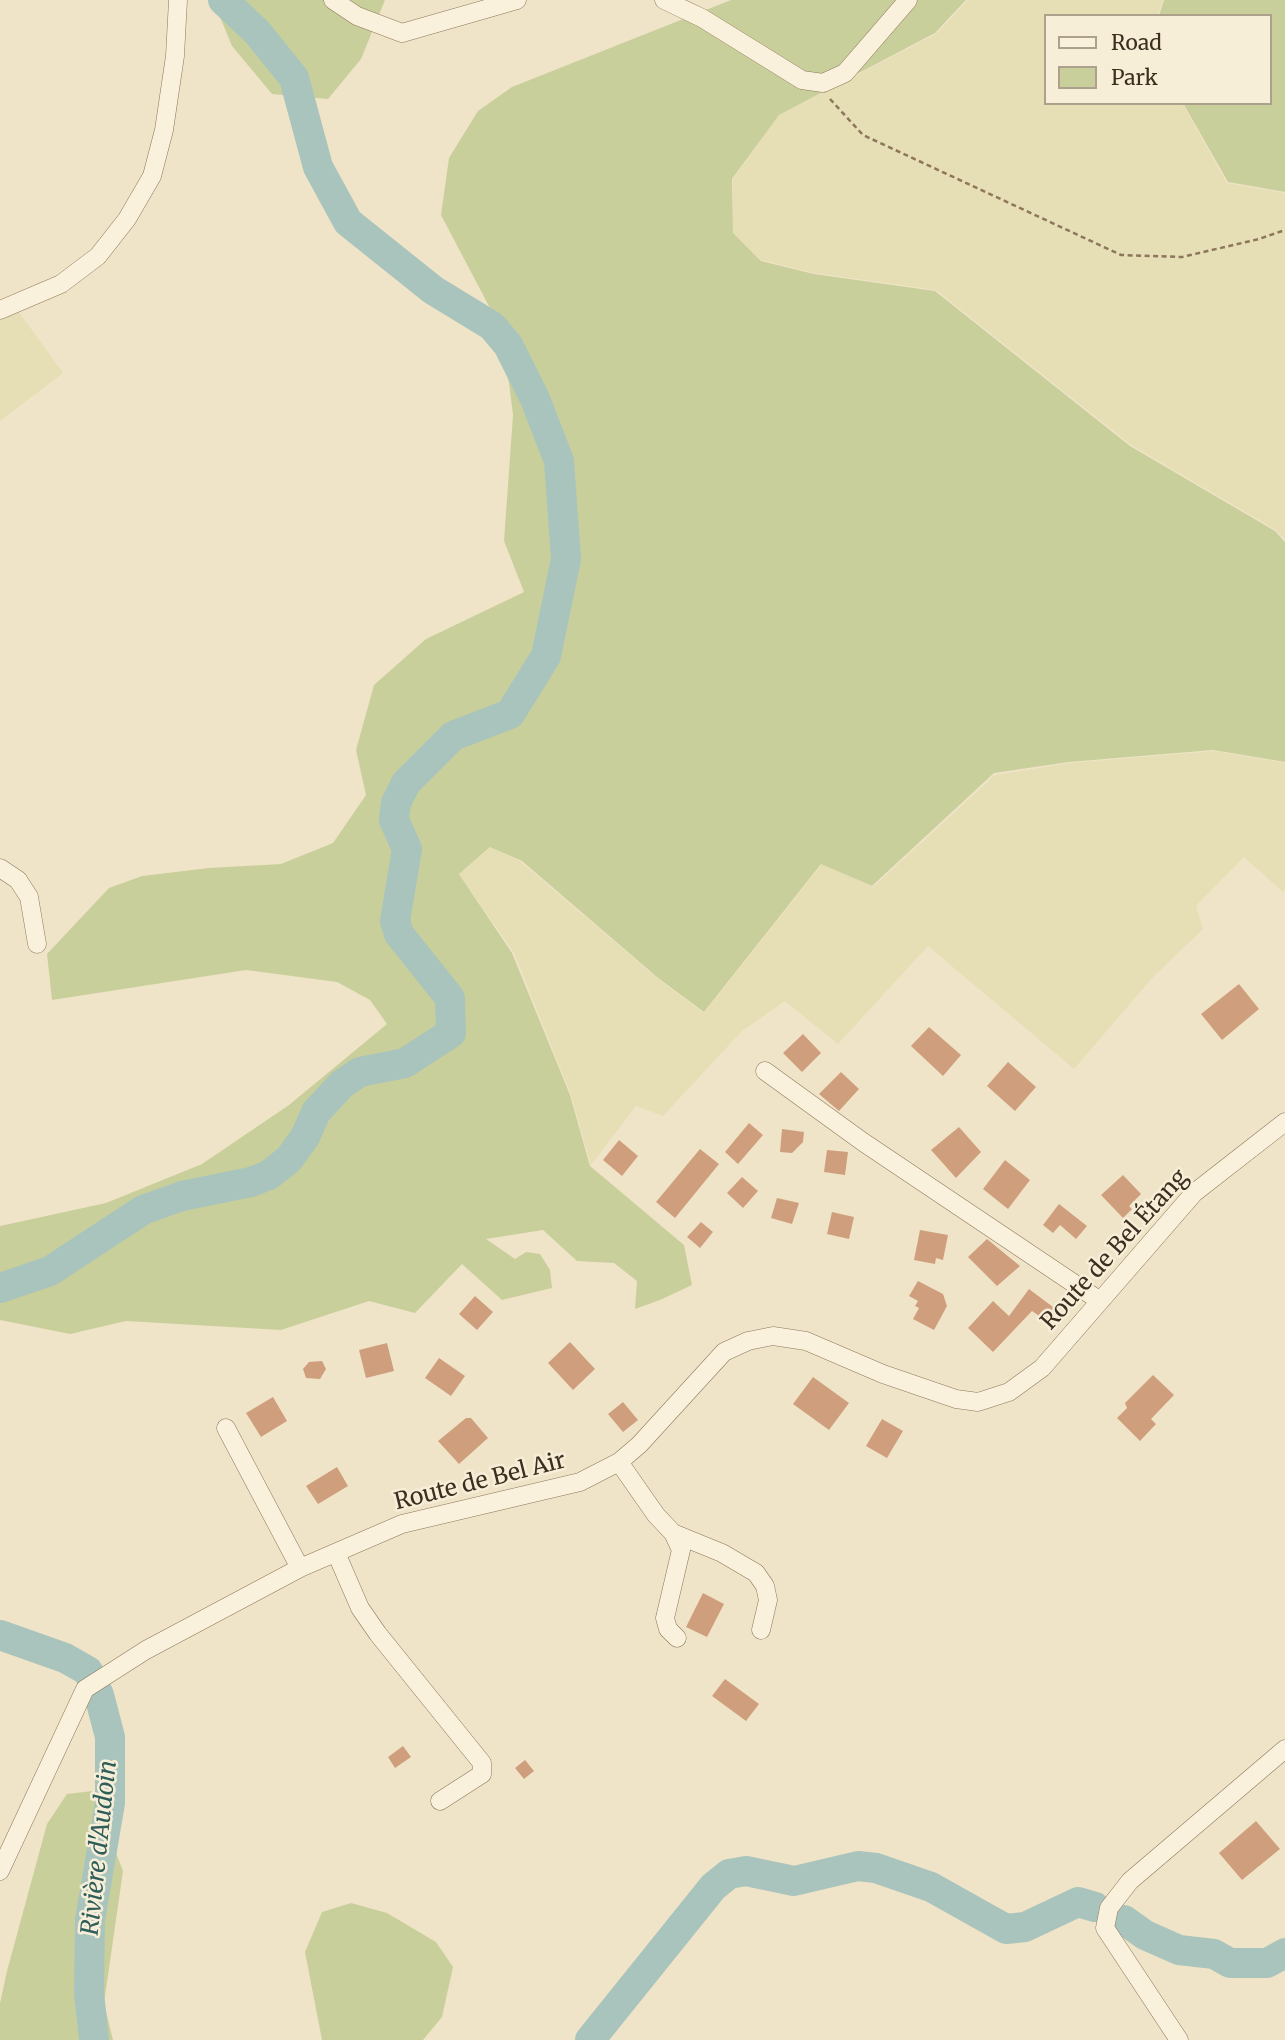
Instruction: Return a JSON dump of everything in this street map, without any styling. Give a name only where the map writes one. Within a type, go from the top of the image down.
[{"type":"street","points":[[0,310],[61,284],[98,256],[127,219],[152,176],[164,130],[175,56],[178,0]]},
{"type":"street","points":[[333,0],[357,16],[402,33],[517,0]]},
{"type":"street","points":[[664,0],[702,18],[802,80],[823,83],[845,73],[908,0]]},
{"type":"street","points":[[0,867],[18,880],[29,897],[37,943]]},
{"type":"street","points":[[765,1071],[863,1142],[1100,1301]]},
{"type":"street","name":"Route de Bel Étang","points":[[978,1402],[1009,1392],[1042,1368],[1194,1193],[1285,1122]]},
{"type":"street","name":"Route de Bel Air","points":[[0,1871],[85,1689],[116,1668],[300,1568],[337,1555],[402,1524],[580,1482],[619,1462],[639,1445],[724,1352],[748,1341],[773,1336],[806,1341],[883,1374],[956,1399],[978,1402]]},
{"type":"street","points":[[226,1428],[300,1568]]},
{"type":"street","points":[[619,1462],[656,1515],[673,1534],[681,1550],[665,1618],[668,1629],[677,1638]]},
{"type":"street","points":[[673,1534],[722,1553],[756,1573],[765,1586],[768,1600],[761,1630]]},
{"type":"street","points":[[337,1555],[360,1608],[378,1634],[482,1763],[482,1774],[440,1801]]},
{"type":"street","points":[[1179,2040],[1105,1928],[1109,1908],[1130,1881],[1285,1749]]},
{"type":"path","points":[[823,83],[831,100],[863,135],[1121,255],[1182,257],[1259,239],[1285,230]]},
{"type":"shaded area","points":[[968,0],[1163,0],[1159,14],[1044,14],[1044,105],[1183,105],[1227,183],[1285,193],[1285,540],[1276,530],[1131,445],[936,290],[814,273],[761,260],[733,233],[733,179],[779,115],[936,34]]},
{"type":"shaded area","points":[[18,311],[63,373],[0,421],[0,318]]},
{"type":"shaded area","points":[[1214,751],[1285,763],[1285,889],[1283,892],[1244,857],[1196,906],[1203,929],[1153,977],[1074,1069],[928,946],[838,1044],[785,1001],[742,1031],[663,1116],[636,1106],[591,1165],[571,1095],[514,953],[459,874],[491,847],[521,862],[658,979],[704,1013],[822,864],[873,887],[995,775],[1069,763]]},
{"type":"green space","points":[[213,0],[385,0],[361,59],[328,99],[272,94],[232,46]]},
{"type":"green space","points":[[731,0],[966,0],[935,33],[779,115],[732,179],[733,233],[761,261],[814,274],[935,291],[1130,446],[1275,531],[1285,542],[1285,762],[1213,750],[1069,762],[994,773],[872,886],[821,864],[704,1012],[658,978],[522,861],[490,847],[459,874],[512,953],[570,1095],[590,1166],[684,1245],[692,1285],[660,1300],[635,1309],[637,1281],[614,1263],[577,1261],[543,1230],[486,1239],[515,1259],[526,1252],[540,1254],[550,1270],[552,1288],[502,1300],[462,1264],[415,1313],[369,1301],[281,1330],[126,1321],[70,1334],[0,1320],[0,1226],[106,1203],[202,1164],[289,1105],[387,1024],[370,1000],[337,982],[246,970],[52,1000],[47,954],[109,888],[142,876],[209,868],[281,864],[333,843],[366,795],[356,750],[374,685],[426,639],[524,592],[504,541],[513,415],[509,383],[492,312],[441,215],[449,158],[478,111],[512,87]]},
{"type":"green space","points":[[1164,0],[1285,0],[1285,192],[1228,182],[1184,105],[1271,105],[1271,14],[1160,14]]},
{"type":"green space","points":[[92,1791],[123,1871],[104,2003],[113,2040],[0,2040],[0,2003],[47,1824],[67,1794]]},
{"type":"green space","points":[[351,1903],[387,1913],[436,1942],[453,1967],[442,2017],[423,2040],[322,2040],[305,1952],[322,1912]]},
{"type":"building","points":[[1239,984],[1259,1009],[1222,1040],[1201,1014]]},
{"type":"building","points":[[929,1027],[961,1055],[943,1076],[911,1046]]},
{"type":"building","points":[[803,1034],[821,1053],[802,1072],[783,1053]]},
{"type":"building","points":[[1008,1062],[1036,1087],[1015,1111],[987,1086]]},
{"type":"building","points":[[841,1072],[859,1089],[839,1111],[819,1094]]},
{"type":"building","points":[[749,1123],[763,1135],[738,1164],[725,1152]]},
{"type":"building","points":[[959,1127],[981,1152],[956,1178],[931,1150]]},
{"type":"building","points":[[782,1129],[804,1132],[803,1142],[792,1153],[780,1152]]},
{"type":"building","points":[[619,1140],[638,1156],[622,1176],[603,1160]]},
{"type":"building","points":[[700,1149],[719,1164],[675,1218],[656,1202]]},
{"type":"building","points":[[827,1150],[848,1152],[845,1175],[824,1172]]},
{"type":"building","points":[[1005,1160],[1030,1180],[1008,1209],[983,1189]]},
{"type":"building","points":[[1123,1175],[1141,1194],[1129,1206],[1132,1209],[1123,1218],[1101,1195]]},
{"type":"building","points":[[742,1177],[758,1191],[743,1208],[727,1193]]},
{"type":"building","points":[[777,1198],[799,1203],[792,1224],[771,1218]]},
{"type":"building","points":[[1059,1204],[1087,1226],[1076,1239],[1060,1225],[1053,1233],[1043,1225]]},
{"type":"building","points":[[832,1212],[854,1217],[849,1239],[827,1234]]},
{"type":"building","points":[[701,1222],[713,1232],[700,1248],[687,1237]]},
{"type":"building","points":[[920,1230],[948,1235],[943,1260],[936,1258],[935,1264],[914,1260]]},
{"type":"building","points":[[987,1239],[1020,1266],[997,1286],[968,1257]]},
{"type":"building","points":[[918,1281],[943,1294],[947,1306],[934,1330],[913,1319],[919,1308],[915,1306],[918,1301],[909,1296]]},
{"type":"building","points":[[1029,1289],[1057,1310],[1048,1322],[1032,1311],[993,1352],[968,1328],[993,1301],[1009,1316]]},
{"type":"building","points":[[475,1296],[493,1312],[477,1330],[459,1314]]},
{"type":"building","points":[[570,1342],[595,1369],[573,1390],[548,1363]]},
{"type":"building","points":[[387,1343],[394,1371],[366,1378],[359,1350]]},
{"type":"building","points":[[439,1358],[465,1376],[451,1396],[425,1378]]},
{"type":"building","points":[[322,1361],[326,1369],[320,1379],[306,1378],[303,1369],[309,1362]]},
{"type":"building","points":[[1153,1375],[1174,1395],[1151,1419],[1156,1424],[1140,1441],[1117,1418],[1127,1408],[1125,1403]]},
{"type":"building","points":[[813,1377],[849,1403],[829,1430],[793,1404]]},
{"type":"building","points":[[273,1397],[287,1421],[261,1437],[246,1413]]},
{"type":"building","points":[[623,1402],[638,1420],[623,1432],[608,1414]]},
{"type":"building","points":[[466,1418],[471,1418],[488,1438],[459,1464],[438,1441]]},
{"type":"building","points":[[882,1419],[903,1431],[887,1458],[866,1446]]},
{"type":"building","points":[[337,1467],[348,1486],[318,1504],[306,1486]]},
{"type":"building","points":[[703,1593],[724,1604],[707,1637],[686,1627]]},
{"type":"building","points":[[725,1679],[759,1704],[746,1721],[712,1696]]},
{"type":"building","points":[[403,1746],[411,1757],[395,1768],[388,1757]]},
{"type":"building","points":[[525,1760],[534,1771],[524,1779],[515,1768]]},
{"type":"building","points":[[1256,1821],[1280,1849],[1242,1880],[1219,1853]]},
{"type":"waterway","name":"Rivière d'Audoin","points":[[0,1288],[50,1271],[143,1210],[182,1196],[251,1182],[269,1175],[289,1159],[305,1137],[316,1112],[342,1084],[360,1072],[405,1063],[451,1033],[450,998],[399,934],[395,921],[407,849],[394,820],[396,803],[406,783],[453,736],[510,714],[546,656],[566,559],[559,461],[535,399],[508,345],[492,326],[433,290],[348,222],[318,167],[294,78],[257,32],[223,0]]},
{"type":"waterway","name":"Rivière d'Audoin","points":[[0,1635],[65,1658],[88,1671],[99,1695],[110,1737],[110,1803],[90,1920],[89,1993],[94,2040]]},
{"type":"waterway","name":"Rivière d'Audoin","points":[[590,2040],[713,1887],[729,1874],[746,1871],[794,1881],[858,1866],[876,1868],[931,1887],[1006,1929],[1025,1927],[1078,1902],[1095,1907]]},
{"type":"waterway","name":"Rivière d'Audoin","points":[[1124,1920],[1145,1935],[1179,1950],[1214,1954],[1230,1963],[1267,1963],[1285,1953]]}]
